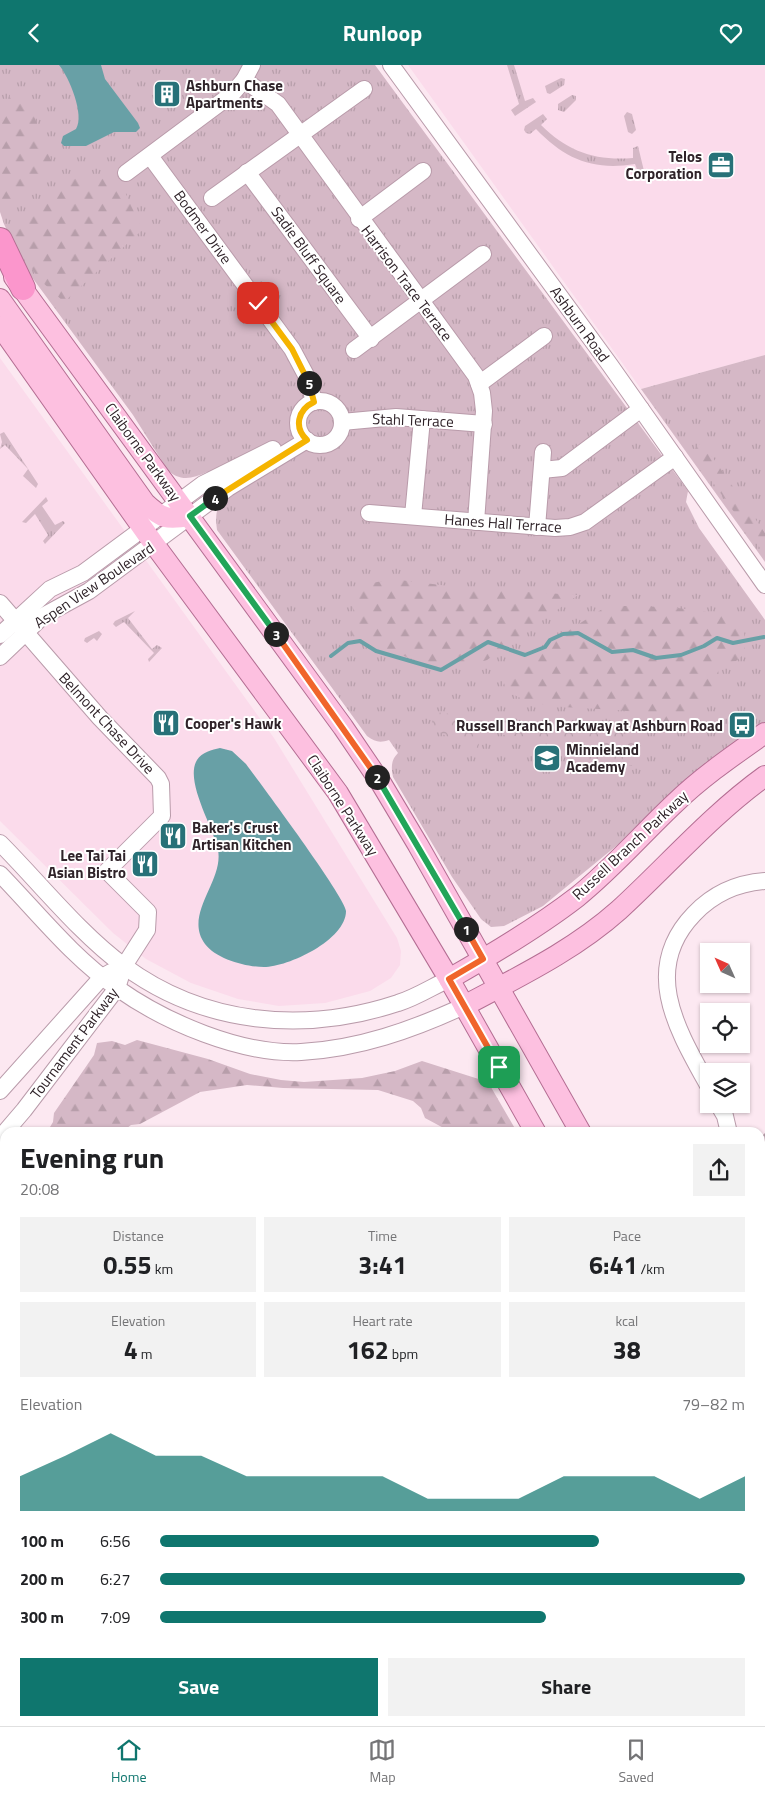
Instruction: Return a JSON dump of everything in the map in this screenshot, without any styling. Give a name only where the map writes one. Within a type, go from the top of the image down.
[{"type":"highway","points":[[0,240],[22,288]]},
{"type":"main road","name":"Claiborne Parkway","points":[[0,258],[185,508],[343,727],[381,783],[578,1127]]},
{"type":"main road","points":[[0,299],[145,503],[159,516],[171,520],[185,508]]},
{"type":"main road","name":"Claiborne Parkway","points":[[0,325],[154,544],[338,793],[449,979],[533,1127]]},
{"type":"main road","name":"Russell Branch Parkway","points":[[449,979],[577,897],[603,875],[676,802],[709,773],[765,733]]},
{"type":"main road","points":[[464,1006],[556,957],[587,935],[618,911],[706,824],[765,776]]},
{"type":"street","name":"Ashburn Road","points":[[391,65],[641,409],[765,585]]},
{"type":"street","points":[[126,173],[232,94],[248,72]]},
{"type":"street","name":"Harrison Trace Terrace","points":[[248,72],[278,105],[359,219],[471,369],[480,384],[484,423],[476,521]]},
{"type":"street","points":[[212,198],[364,89]]},
{"type":"street","name":"Bodmer Drive","points":[[150,156],[292,349],[308,379],[314,402]]},
{"type":"street","points":[[359,219],[423,171]]},
{"type":"street","name":"Sadie Bluff Square","points":[[247,172],[371,339]]},
{"type":"street","points":[[354,350],[483,254]]},
{"type":"street","points":[[480,384],[544,336]]},
{"type":"street","points":[[314,402],[324,402],[334,406],[342,422],[339,435],[332,442],[321,445],[304,436],[300,417],[305,408],[314,402]]},
{"type":"street","points":[[542,470],[562,468],[641,409]]},
{"type":"street","name":"Stahl Terrace","points":[[342,422],[376,417],[484,423]]},
{"type":"street","points":[[413,517],[422,419]]},
{"type":"street","name":"Aspen View Boulevard","points":[[0,635],[44,615],[89,591],[154,544],[185,508],[228,488],[304,436]]},
{"type":"street","points":[[537,527],[544,452]]},
{"type":"street","name":"Hanes Hall Terrace","points":[[369,513],[563,528],[585,522],[675,457]]},
{"type":"street","name":"Aspen View Boulevard","points":[[0,657],[50,589],[82,573],[159,516]]},
{"type":"street","name":"Belmont Chase Drive","points":[[0,603],[100,718],[158,778],[162,816],[107,871],[142,905],[149,918],[147,930],[124,966]]},
{"type":"street","name":"Russell Branch Parkway","points":[[0,843],[94,939],[124,966],[164,990],[203,1007],[242,1018],[334,1019],[400,1003],[449,979]]},
{"type":"street","points":[[0,874],[79,956],[102,977],[160,1013],[220,1039],[268,1050],[300,1052],[385,1038],[420,1026],[464,1006]]},
{"type":"street","points":[[700,1069],[674,1017],[665,981],[670,949],[685,923],[704,903],[722,892],[749,882],[765,881]]},
{"type":"street","name":"Tournament Parkway","points":[[0,1091],[102,977],[124,966]]},
{"type":"street","name":"Tournament Parkway","points":[[9,1127],[117,988],[124,966]]},
{"type":"street","points":[[723,1113],[728,1127]]},
{"type":"shaded area","points":[[408,65],[765,65],[765,355],[641,389]]},
{"type":"shaded area","points":[[0,358],[274,738],[397,938],[401,951],[400,965],[391,978],[370,991],[325,1003],[279,1006],[238,999],[191,983],[146,959],[113,933],[0,821]]},
{"type":"green space","points":[[0,65],[375,65],[688,491],[686,502],[699,528],[765,620],[765,724],[543,906],[504,926],[491,927],[481,919],[452,877],[393,777],[392,764],[398,753],[389,740],[378,741],[367,736],[217,530],[217,511],[226,495],[207,472],[191,478],[181,478],[167,469],[133,415],[23,265],[0,212]]},
{"type":"green space","points":[[507,65],[514,65],[525,101],[533,98],[536,102],[515,116],[511,110],[519,104]]},
{"type":"green space","points":[[561,78],[565,79],[564,85],[550,94],[547,93],[545,86]]},
{"type":"green space","points":[[23,88],[56,172],[4,211],[0,191],[0,127],[11,92]]},
{"type":"green space","points":[[572,95],[576,96],[576,100],[564,112],[558,110],[558,104]]},
{"type":"green space","points":[[627,112],[632,114],[636,130],[632,134],[628,132],[624,116]]},
{"type":"green space","points":[[543,114],[547,119],[541,125],[562,142],[583,153],[607,158],[633,158],[633,148],[638,146],[644,171],[638,172],[635,164],[606,166],[593,164],[569,155],[536,129],[530,134],[526,133],[524,130],[525,126]]},
{"type":"green space","points":[[72,174],[118,176],[142,230],[64,302],[41,281],[17,250],[11,222]]},
{"type":"green space","points":[[765,355],[765,562],[641,389]]},
{"type":"green space","points":[[4,432],[38,484],[36,488],[23,476],[28,469],[5,445],[0,449],[2,442],[0,434]]},
{"type":"green space","points":[[699,445],[704,445],[765,533],[765,555],[696,459],[694,450]]},
{"type":"green space","points":[[46,497],[48,501],[42,506],[55,525],[63,521],[65,523],[45,544],[43,541],[48,535],[35,514],[26,523],[22,522]]},
{"type":"green space","points":[[392,579],[465,588],[578,595],[487,660],[461,668],[431,666],[353,637],[351,631],[355,619],[348,588]]},
{"type":"green space","points":[[607,606],[690,609],[739,620],[744,629],[745,653],[736,661],[720,664],[718,669],[720,688],[673,729],[664,727],[639,713],[534,702],[518,697],[506,689],[503,680],[508,671]]},
{"type":"green space","points":[[135,611],[128,618],[152,649],[157,645],[162,648],[149,662],[148,659],[154,653],[124,622],[116,627],[113,624],[115,621]]},
{"type":"green space","points":[[99,631],[102,634],[97,641],[94,638],[87,643],[84,641],[85,638]]},
{"type":"green space","points":[[434,712],[636,735],[632,766],[581,761],[583,741],[503,735],[503,732],[480,730],[478,755],[431,727]]},
{"type":"green space","points":[[137,1040],[208,1059],[250,1074],[304,1082],[362,1078],[395,1071],[422,1061],[488,1082],[514,1127],[442,1127],[425,1118],[421,1108],[413,1101],[378,1090],[283,1088],[247,1085],[200,1092],[140,1124],[128,1127],[50,1127],[53,1122],[54,1113],[94,1055],[97,1043],[112,1041],[125,1045]]},
{"type":"water","points":[[59,65],[101,65],[105,79],[140,128],[136,132],[114,132],[86,146],[64,146],[61,143],[63,136],[76,129],[79,115],[75,96]]},
{"type":"water","points":[[220,748],[232,751],[246,764],[318,863],[342,901],[346,911],[343,922],[337,932],[326,941],[300,957],[274,966],[249,966],[224,958],[216,954],[205,944],[199,933],[201,909],[215,874],[218,850],[197,792],[194,769],[197,760],[202,755]]},
{"type":"waterway","points":[[331,656],[348,643],[360,641],[376,651],[441,670],[488,642],[525,655],[545,647],[550,640],[563,634],[578,633],[612,652],[633,650],[656,658],[681,655],[704,646],[717,638],[733,643],[764,637]]},
{"type":"place","name":"Ashburn Chase Apartments","points":[[167,94]]},
{"type":"place","name":"Telos Corporation","points":[[721,165]]},
{"type":"place","name":"Cooper's Hawk","points":[[166,723]]},
{"type":"place","name":"Russell Branch Parkway at Ashburn Road","points":[[742,725]]},
{"type":"place","name":"Minnieland Academy","points":[[547,758]]},
{"type":"place","name":"Baker's Crust Artisan Kitchen","points":[[173,836]]},
{"type":"place","name":"Lee Tai Tai Asian Bistro","points":[[145,864]]},
{"type":"route","points":[[258,303],[292,349],[308,379],[314,402],[305,408],[298,422],[300,432],[307,440],[228,488],[190,516],[343,727],[381,783],[483,959],[449,979],[499,1067]]}]
